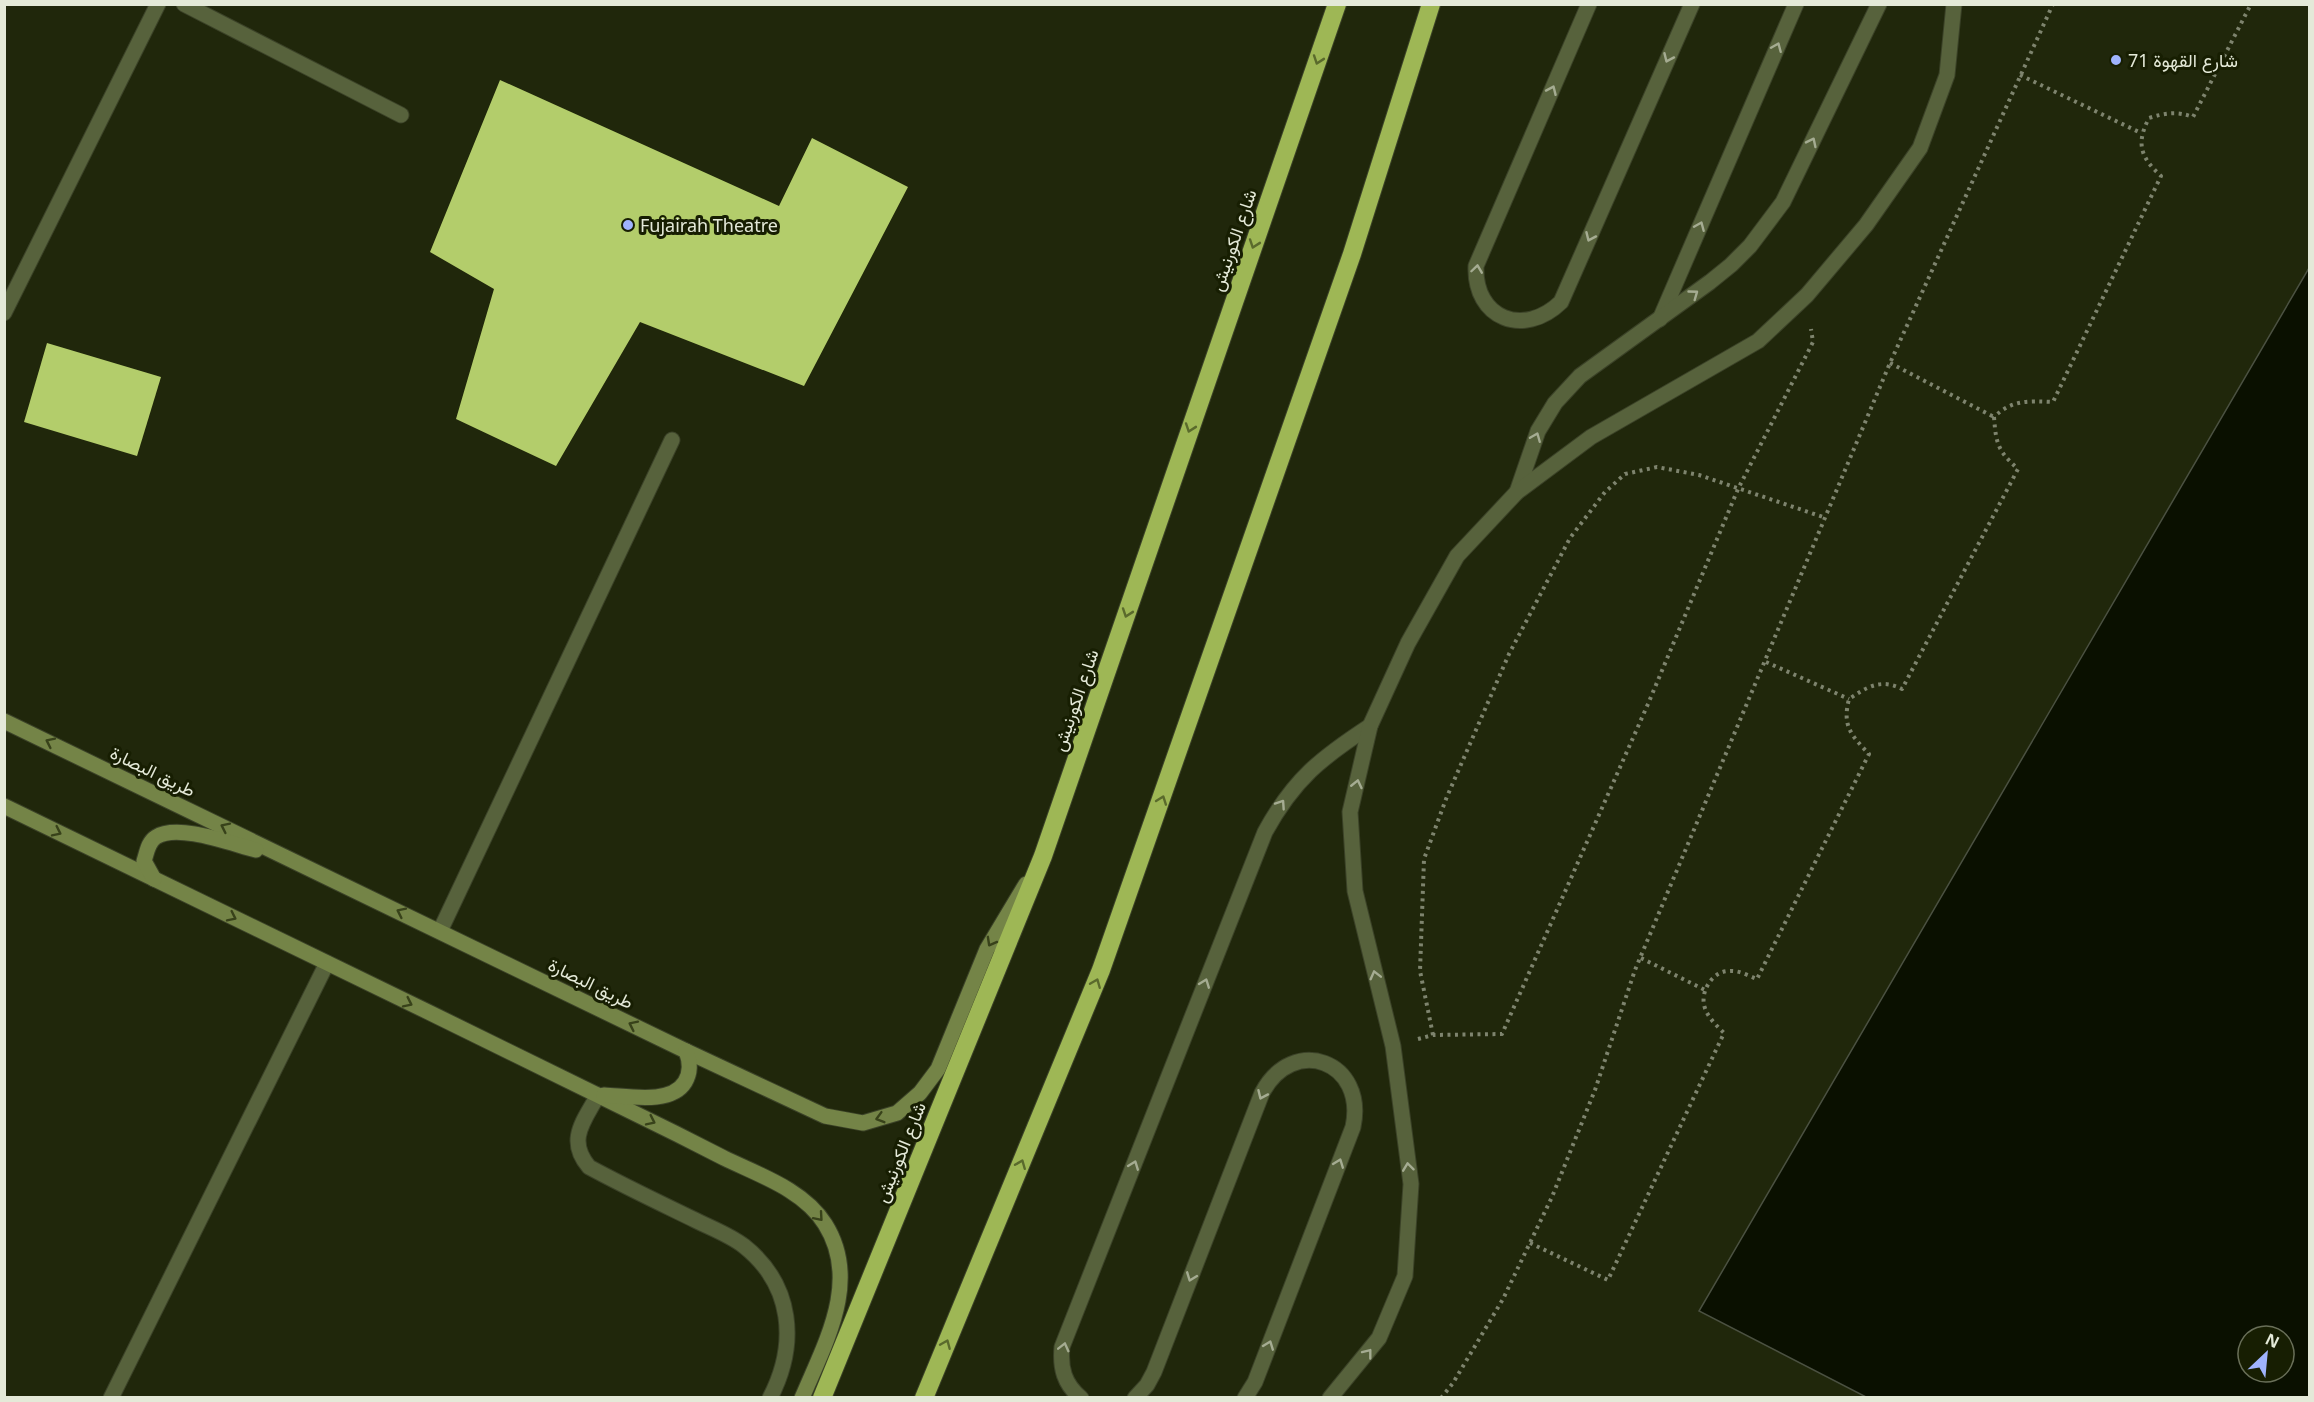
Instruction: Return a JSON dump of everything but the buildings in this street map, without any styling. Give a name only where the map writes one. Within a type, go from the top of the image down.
[{"type":"highway","name":"شارع الكورنيش","points":[[822,1398],[1043,856],[1338,4]]},
{"type":"highway","points":[[924,1398],[1101,970],[1352,254],[1431,4]]},
{"type":"street","points":[[4,313],[158,4]]},
{"type":"street","points":[[184,4],[400,115]]},
{"type":"street","points":[[1589,4],[1476,266],[1475,281],[1480,296],[1489,308],[1502,316],[1518,321],[1534,320],[1550,313],[1561,302],[1692,4]]},
{"type":"street","points":[[1660,319],[1796,4]]},
{"type":"street","points":[[1517,492],[1538,431],[1555,403],[1580,376],[1731,265],[1767,225],[1783,202],[1879,4]]},
{"type":"street","points":[[1330,1398],[1379,1338],[1405,1276],[1411,1184],[1393,1046],[1355,891],[1350,812],[1370,726],[1408,643],[1457,556],[1517,492],[1591,437],[1758,341],[1807,295],[1866,225],[1920,148],[1947,75],[1954,4]]},
{"type":"street","points":[[440,931],[672,440]]},
{"type":"street","name":"طريق البصارة","points":[[4,721],[686,1051],[825,1116],[863,1123],[897,1113],[920,1093],[938,1069],[987,949],[1043,856]]},
{"type":"street","points":[[1081,1398],[1065,1378],[1061,1363],[1062,1347],[1265,832],[1280,804],[1300,779],[1321,759],[1370,726]]},
{"type":"street","points":[[4,806],[598,1095],[773,1182],[802,1199],[825,1223],[839,1255],[841,1288],[833,1321],[802,1398]]},
{"type":"street","points":[[154,879],[144,861],[148,846],[155,837],[171,831],[190,833],[291,858]]},
{"type":"street","points":[[111,1398],[327,963]]},
{"type":"street","points":[[598,1095],[663,1097],[674,1094],[687,1079],[689,1059],[686,1051]]},
{"type":"street","points":[[1135,1398],[1147,1385],[1154,1372],[1269,1079],[1294,1062],[1309,1060],[1324,1063],[1338,1070],[1348,1082],[1355,1096],[1357,1111],[1255,1382],[1245,1398]]},
{"type":"street","points":[[598,1095],[578,1133],[579,1152],[589,1167],[743,1245],[764,1266],[780,1293],[787,1322],[787,1352],[778,1382],[770,1398]]},
{"type":"path","points":[[1441,1398],[1503,1299],[1552,1197],[1595,1090],[1641,958],[1890,363],[2053,4]]},
{"type":"path","points":[[1530,1243],[1608,1280],[1724,1033],[1712,1022],[1704,1005],[1705,990],[1714,975],[1728,970],[1757,979],[1869,754],[1853,737],[1845,715],[1849,699],[1868,686],[1892,684],[1902,688],[2018,469],[2002,455],[1995,440],[1994,417],[2005,406],[2028,401],[2053,402],[2161,176],[2149,165],[2141,149],[2141,133],[2149,118],[2166,112],[2184,113],[2193,117],[2251,4]]},
{"type":"path","points":[[2020,75],[2141,133]]},
{"type":"path","points":[[1393,1046],[1433,1035],[1502,1034],[1648,704],[1738,489],[1813,342],[1807,295]]},
{"type":"path","points":[[1890,363],[1994,417]]},
{"type":"path","points":[[1433,1035],[1420,971],[1424,859],[1446,800],[1509,654],[1570,538],[1605,492],[1624,474],[1657,467],[1699,475],[1826,518]]},
{"type":"path","points":[[1766,662],[1849,699]]},
{"type":"path","points":[[1641,958],[1705,990]]},
{"type":"shaded area","points":[[2309,268],[2309,1397],[1866,1397],[1699,1311]]},
{"type":"place","name":"شارع القهوة 71","points":[[2116,60]]},
{"type":"place","name":"Fujairah Theatre","points":[[628,225]]}]
